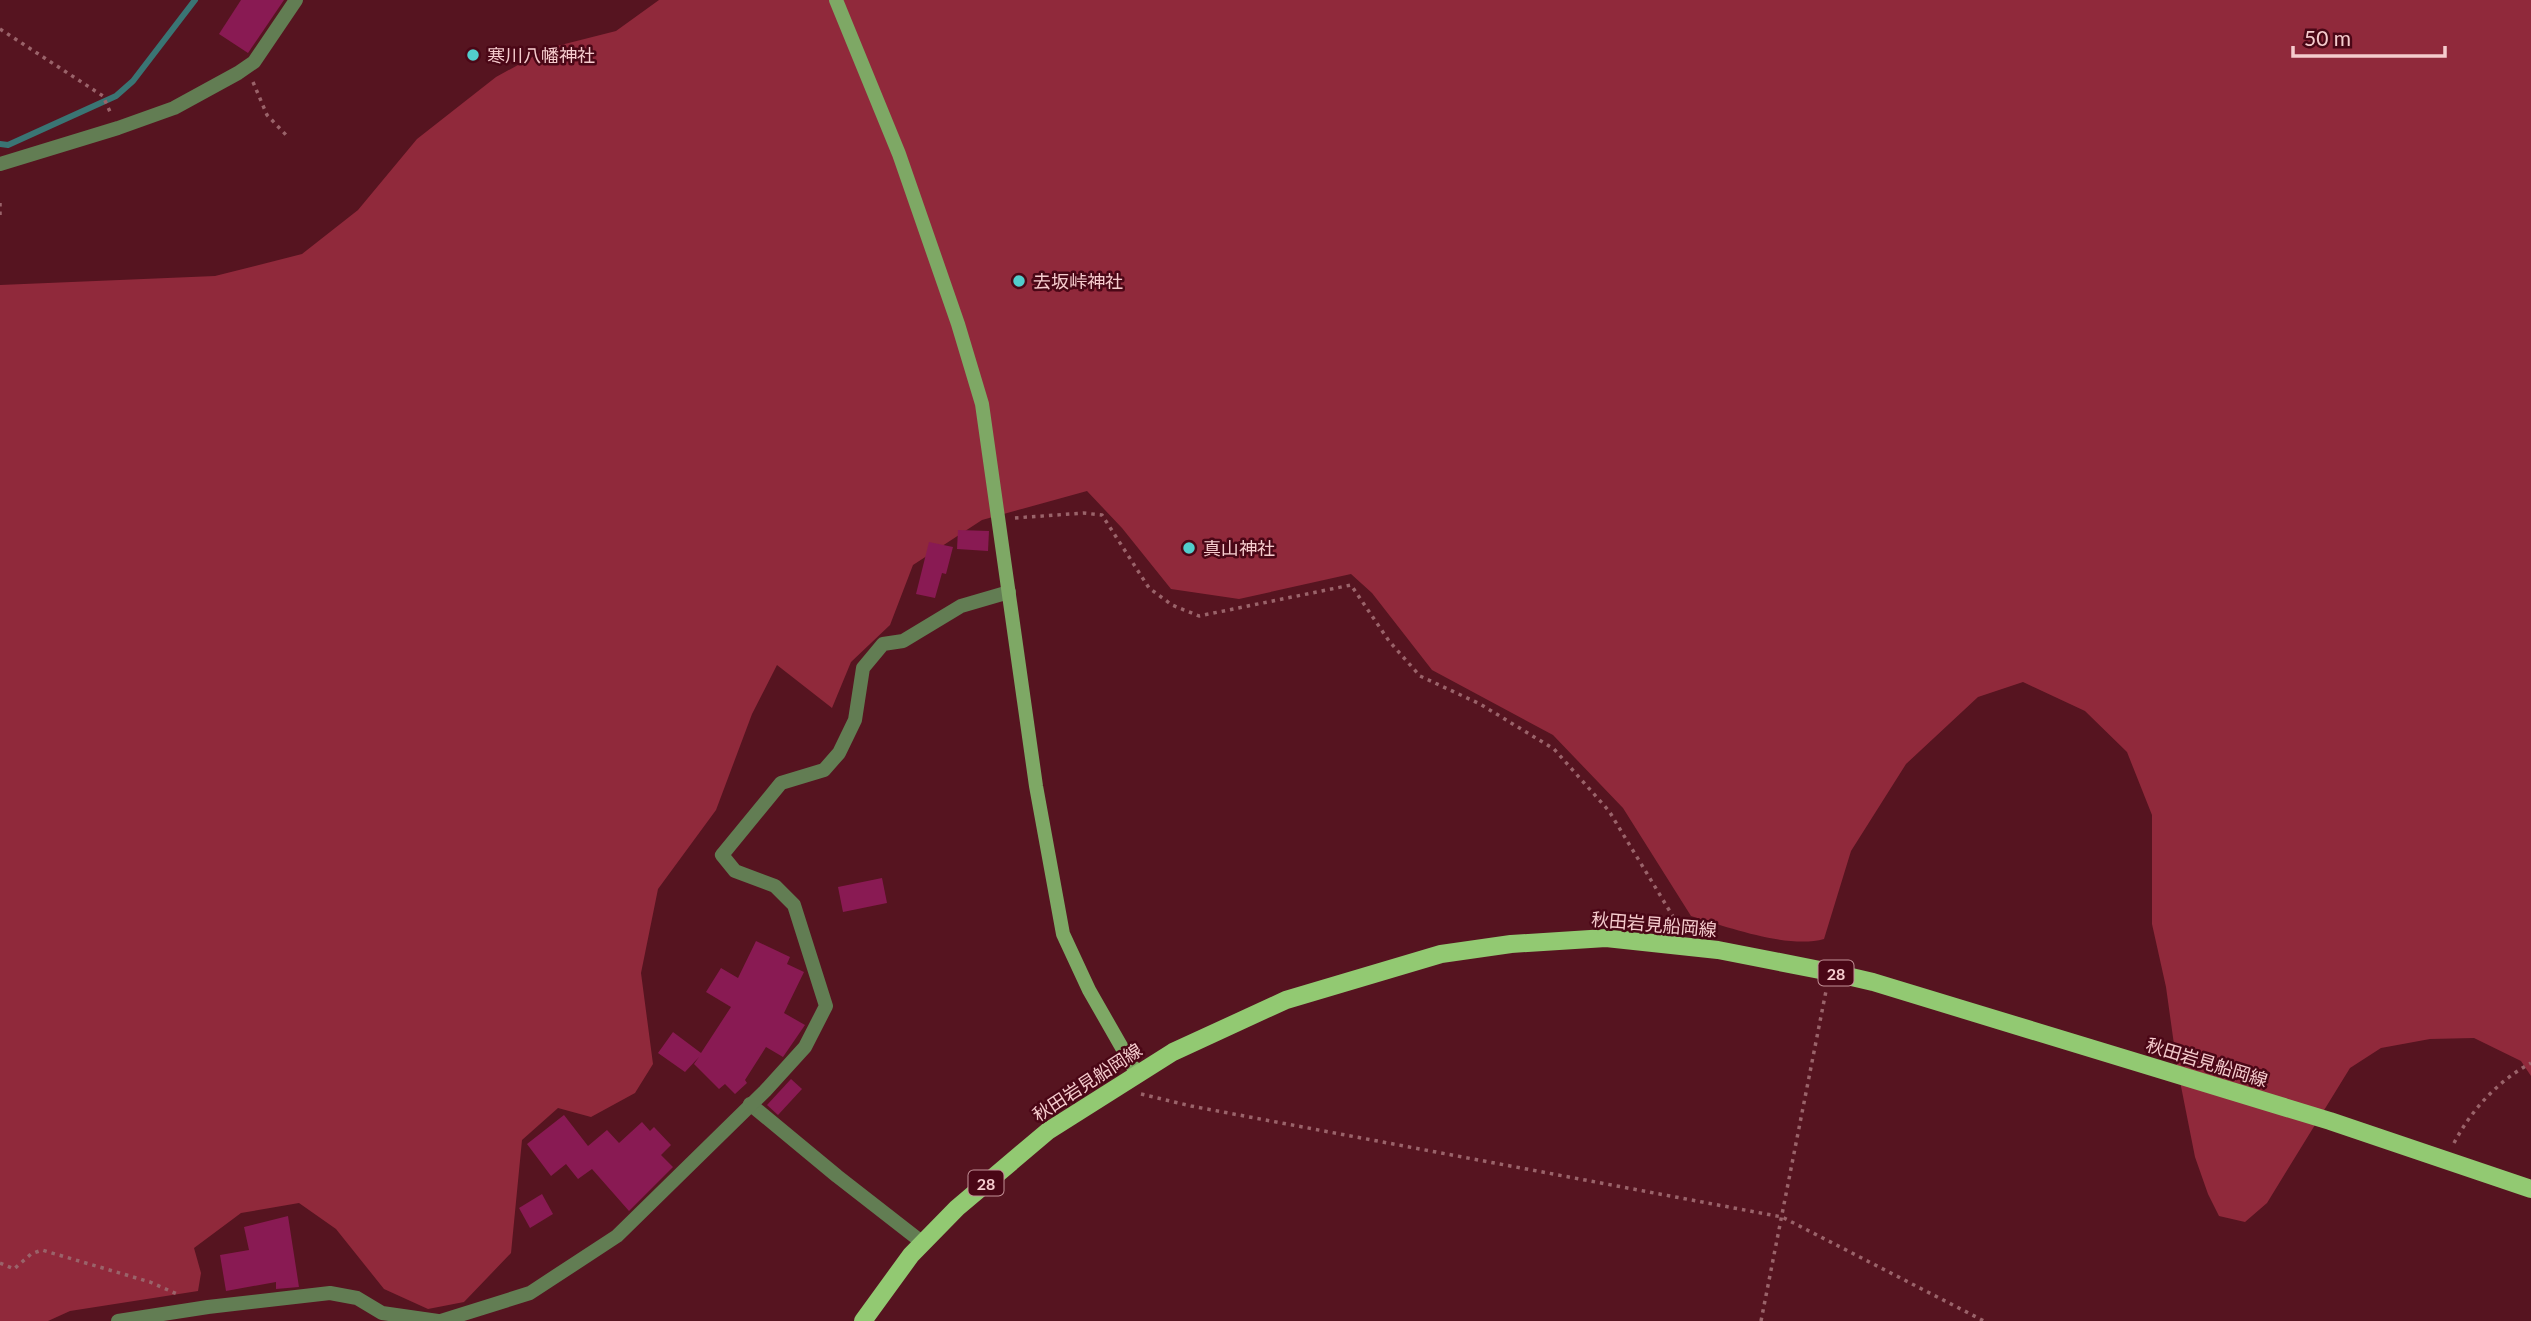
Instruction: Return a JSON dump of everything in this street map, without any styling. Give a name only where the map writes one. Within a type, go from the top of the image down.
[{"type":"main road","name":"秋田岩見船岡線","points":[[863,1321],[911,1255],[957,1208],[1048,1131],[1173,1052],[1286,1000],[1441,954],[1511,944],[1606,938],[1691,947],[1873,982],[2291,1109],[2531,1189]]},
{"type":"street","points":[[0,164],[174,108],[254,62],[296,0]]},
{"type":"street","points":[[836,0],[899,155],[958,324],[982,404],[1036,786],[1063,934],[1089,990],[1137,1074]]},
{"type":"street","points":[[118,1321],[330,1293],[356,1298],[382,1313],[440,1321],[530,1293],[617,1236],[805,1047],[827,1006],[794,905],[775,886],[735,871],[722,855],[781,783],[824,770],[839,753],[855,720],[863,668],[883,644],[903,641],[961,606],[1009,592]]},
{"type":"street","points":[[750,1104],[923,1243]]},
{"type":"path","points":[[0,29],[103,96],[118,128]]},
{"type":"path","points":[[246,68],[267,116],[288,137]]},
{"type":"path","points":[[0,202],[0,220]]},
{"type":"path","points":[[999,519],[1083,513],[1102,515],[1149,588],[1172,605],[1199,616],[1351,585],[1388,641],[1420,676],[1480,704],[1554,749],[1609,811],[1691,947]]},
{"type":"path","points":[[1761,1321],[1830,972]]},
{"type":"path","points":[[2445,1160],[2467,1118],[2510,1074],[2531,1063]]},
{"type":"path","points":[[1115,1088],[1191,1106],[1782,1217],[1984,1321]]},
{"type":"path","points":[[0,1263],[14,1269],[31,1254],[43,1250],[150,1282],[208,1307]]},
{"type":"shaded area","points":[[659,0],[2531,0],[2531,1076],[2521,1061],[2474,1038],[2430,1039],[2381,1048],[2350,1068],[2267,1203],[2245,1222],[2219,1216],[2195,1157],[2177,1066],[2166,987],[2152,924],[2152,815],[2127,752],[2085,711],[2023,682],[1978,697],[1906,764],[1851,851],[1824,939],[1793,941],[1739,931],[1691,916],[1623,808],[1553,735],[1432,670],[1372,593],[1351,574],[1239,599],[1171,589],[1122,528],[1087,491],[982,520],[913,565],[890,625],[851,662],[832,708],[777,665],[752,714],[716,810],[658,889],[641,973],[653,1064],[635,1093],[591,1117],[558,1108],[522,1140],[511,1253],[464,1302],[428,1309],[384,1289],[336,1229],[299,1203],[241,1213],[194,1248],[201,1273],[198,1291],[70,1311],[48,1321],[0,1321],[0,285],[215,276],[302,254],[358,210],[417,139],[496,77],[549,48],[616,31]]},
{"type":"building","points":[[241,0],[284,0],[248,53],[219,34]]},
{"type":"building","points":[[958,530],[989,531],[988,551],[957,549]]},
{"type":"building","points":[[929,542],[953,547],[946,574],[942,573],[935,598],[916,594]]},
{"type":"building","points":[[882,878],[887,903],[843,912],[838,887]]},
{"type":"building","points":[[756,941],[790,957],[787,964],[804,972],[784,1013],[805,1025],[783,1057],[766,1047],[745,1080],[747,1083],[735,1094],[725,1084],[719,1089],[694,1064],[699,1057],[685,1072],[658,1053],[673,1032],[701,1053],[731,1007],[706,992],[721,968],[738,978]]},
{"type":"building","points":[[791,1079],[802,1089],[778,1115],[767,1105]]},
{"type":"building","points":[[564,1115],[588,1146],[607,1130],[619,1143],[642,1122],[650,1131],[654,1127],[671,1145],[661,1155],[673,1167],[629,1211],[592,1169],[578,1179],[566,1164],[551,1176],[527,1144]]},
{"type":"building","points":[[542,1194],[553,1214],[530,1228],[519,1208]]},
{"type":"building","points":[[288,1216],[299,1287],[276,1289],[276,1282],[226,1291],[220,1255],[249,1250],[244,1227]]},
{"type":"waterway","points":[[0,144],[8,145],[116,96],[133,81],[195,0]]},
{"type":"place","name":"寒川八幡神社","points":[[473,55]]},
{"type":"place","name":"去坂峠神社","points":[[1019,281]]},
{"type":"place","name":"真山神社","points":[[1189,548]]}]
